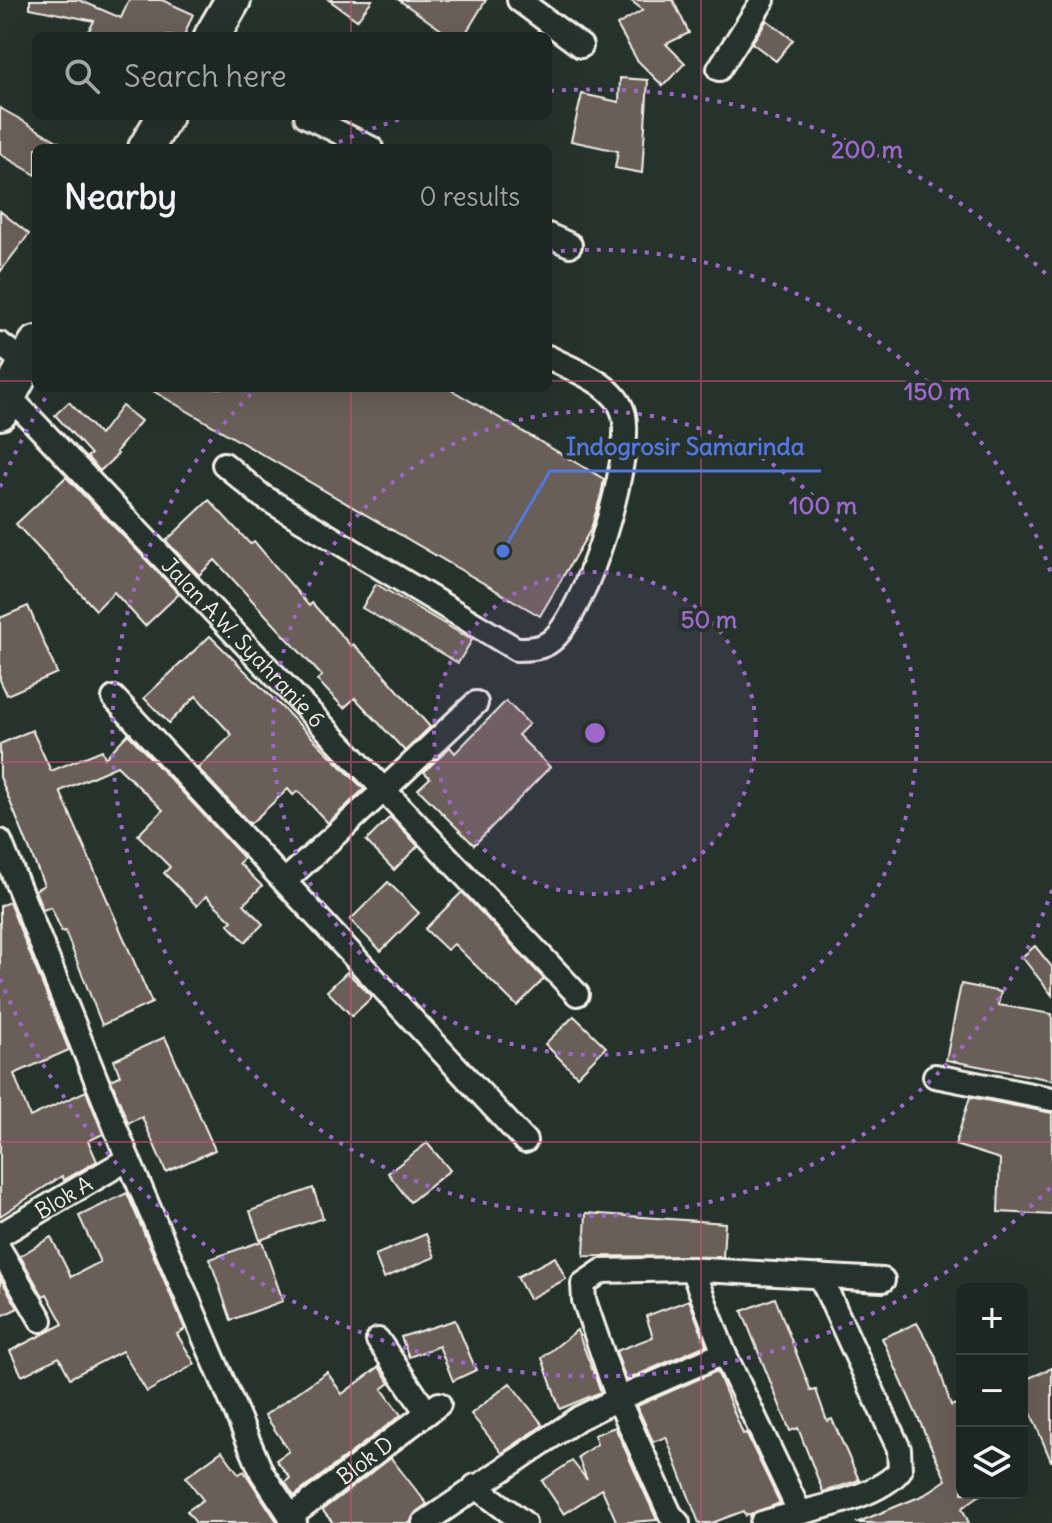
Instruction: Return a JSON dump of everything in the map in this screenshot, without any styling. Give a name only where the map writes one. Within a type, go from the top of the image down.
[{"type":"highway","points":[[214,32],[233,0]]},
{"type":"highway","points":[[148,144],[163,120]]},
{"type":"highway","points":[[4,404],[20,350]]},
{"type":"street","points":[[519,0],[581,46]]},
{"type":"street","points":[[719,69],[763,0]]},
{"type":"street","points":[[314,120],[363,144]]},
{"type":"street","points":[[552,237],[570,245]]},
{"type":"street","points":[[224,464],[262,496],[462,617],[516,649],[532,650],[551,640],[571,613],[605,533],[621,476],[624,416],[617,401],[608,389],[552,359]]},
{"type":"street","name":"Jalan A.W. Syahranie 6","points":[[4,404],[384,790],[577,994]]},
{"type":"street","points":[[114,698],[525,1141]]},
{"type":"street","points":[[285,881],[476,703]]},
{"type":"street","points":[[0,841],[128,1159],[262,1473],[292,1520]]},
{"type":"street","points":[[935,1076],[1052,1099]]},
{"type":"street","name":"Blok A","points":[[0,1235],[128,1159]]},
{"type":"street","points":[[0,1250],[41,1320]]},
{"type":"street","points":[[692,1269],[724,1353],[799,1511]]},
{"type":"street","points":[[678,1523],[670,1514],[618,1399],[584,1300],[583,1284],[602,1271],[692,1269],[883,1280]]},
{"type":"street","points":[[762,1523],[852,1497],[892,1480],[900,1470],[899,1449],[820,1276]]},
{"type":"street","name":"Blok D","points":[[292,1520],[433,1408],[378,1340]]},
{"type":"street","points":[[424,1523],[579,1418],[724,1353]]},
{"type":"street","points":[[475,1486],[524,1523]]},
{"type":"building","points":[[30,0],[79,0],[121,18],[129,0],[162,0],[193,14],[186,32],[88,32],[94,21],[30,8]]},
{"type":"building","points":[[329,0],[372,0],[357,20]]},
{"type":"building","points":[[399,0],[486,0],[466,32],[444,32]]},
{"type":"building","points":[[630,0],[673,0],[689,33],[666,44],[685,63],[663,86],[637,60],[617,25],[643,10]]},
{"type":"building","points":[[767,20],[793,40],[776,61],[752,43]]},
{"type":"building","points":[[620,78],[648,80],[642,173],[615,168],[618,151],[571,141],[582,94],[619,102]]},
{"type":"building","points":[[0,108],[62,144],[32,144],[32,173],[0,154]]},
{"type":"building","points":[[0,211],[29,234],[0,272]]},
{"type":"building","points":[[155,392],[455,392],[604,479],[591,529],[540,616]]},
{"type":"building","points":[[69,402],[100,435],[122,406],[141,421],[116,452],[118,454],[100,471],[87,457],[91,454],[55,415]]},
{"type":"building","points":[[66,477],[179,594],[145,626],[114,592],[96,610],[16,524]]},
{"type":"building","points":[[209,500],[250,544],[254,541],[309,606],[312,603],[351,646],[353,644],[381,671],[430,727],[405,751],[355,698],[344,708],[317,680],[322,676],[215,560],[199,575],[166,541]]},
{"type":"building","points":[[376,584],[472,640],[458,663],[362,608]]},
{"type":"building","points":[[28,606],[57,673],[7,695],[0,680],[0,618]]},
{"type":"building","points":[[210,636],[364,789],[328,823],[298,791],[293,795],[288,789],[250,824],[198,768],[232,735],[196,696],[169,723],[144,698]]},
{"type":"building","points":[[506,701],[529,724],[518,735],[550,767],[474,845],[418,789],[430,778],[424,772],[450,747],[455,753]]},
{"type":"building","points":[[32,730],[51,771],[102,750],[105,758],[128,734],[244,858],[239,863],[262,886],[244,904],[263,924],[245,942],[228,924],[232,921],[206,896],[197,906],[164,873],[170,867],[138,835],[163,810],[117,766],[60,791],[152,1003],[102,1025],[65,931],[62,932],[51,907],[43,910],[35,890],[44,885],[0,777],[0,744]]},
{"type":"building","points":[[390,817],[418,846],[394,870],[366,841]]},
{"type":"building","points":[[388,882],[419,913],[381,951],[350,920]]},
{"type":"building","points":[[462,892],[544,979],[517,1006],[454,944],[447,950],[425,929]]},
{"type":"building","points":[[9,902],[69,1050],[14,1074],[30,1117],[86,1091],[103,1134],[88,1141],[97,1161],[64,1180],[62,1176],[0,1216],[0,906]]},
{"type":"building","points":[[1035,946],[1052,967],[1052,995],[1022,957]]},
{"type":"building","points":[[347,972],[372,997],[352,1016],[327,991]]},
{"type":"building","points":[[961,984],[1001,992],[998,1005],[1052,1014],[1052,1080],[946,1060]]},
{"type":"building","points":[[574,1016],[606,1047],[577,1076],[545,1044]]},
{"type":"building","points":[[165,1037],[215,1150],[166,1172],[142,1117],[128,1123],[111,1080],[120,1076],[114,1060]]},
{"type":"building","points":[[970,1097],[1052,1113],[1052,1215],[998,1212],[1000,1159],[955,1145]]},
{"type":"building","points":[[427,1143],[450,1170],[410,1202],[388,1173]]},
{"type":"building","points":[[313,1188],[323,1218],[260,1240],[250,1211]]},
{"type":"building","points":[[127,1193],[185,1329],[177,1334],[195,1364],[147,1392],[122,1351],[70,1378],[59,1357],[22,1376],[10,1351],[63,1324],[47,1294],[43,1296],[20,1256],[51,1237],[71,1277],[100,1262],[79,1216]]},
{"type":"building","points":[[586,1213],[725,1223],[723,1257],[584,1256]]},
{"type":"building","points":[[426,1234],[435,1257],[384,1278],[375,1255]]},
{"type":"building","points":[[262,1241],[283,1301],[231,1320],[210,1259]]},
{"type":"building","points":[[555,1257],[566,1279],[529,1299],[517,1277]]},
{"type":"building","points":[[0,1278],[18,1308],[0,1317]]},
{"type":"building","points":[[775,1298],[811,1391],[816,1390],[827,1421],[832,1419],[859,1480],[823,1492],[798,1428],[790,1431],[742,1311]]},
{"type":"building","points":[[689,1300],[706,1345],[626,1380],[616,1351],[653,1337],[646,1316]]},
{"type":"building","points":[[455,1320],[476,1370],[453,1381],[439,1346],[409,1357],[401,1337]]},
{"type":"building","points":[[917,1323],[935,1355],[951,1406],[956,1404],[956,1499],[975,1499],[962,1508],[969,1523],[856,1523],[924,1495],[946,1480],[882,1338]]},
{"type":"building","points":[[577,1330],[601,1392],[560,1409],[542,1358]]},
{"type":"building","points":[[379,1367],[390,1383],[382,1389],[401,1415],[294,1496],[285,1482],[290,1478],[276,1460],[289,1451],[265,1415],[327,1372],[342,1394]]},
{"type":"building","points":[[1052,1368],[1052,1461],[1028,1406],[1028,1378]]},
{"type":"building","points":[[717,1371],[743,1434],[746,1433],[780,1503],[746,1516],[744,1511],[712,1523],[699,1523],[666,1437],[653,1442],[637,1406]]},
{"type":"building","points":[[510,1383],[543,1425],[502,1453],[471,1414]]},
{"type":"building","points":[[615,1427],[658,1520],[617,1523],[602,1489],[564,1514],[542,1481],[572,1461],[587,1480],[578,1457],[597,1444],[594,1435]]},
{"type":"building","points":[[222,1451],[239,1474],[244,1471],[278,1523],[196,1523],[187,1511],[203,1500],[186,1477]]},
{"type":"building","points":[[391,1458],[427,1504],[416,1512],[410,1523],[333,1523],[322,1510]]},
{"type":"place","name":"Indogrosir Samarinda","points":[[503,551]]}]
